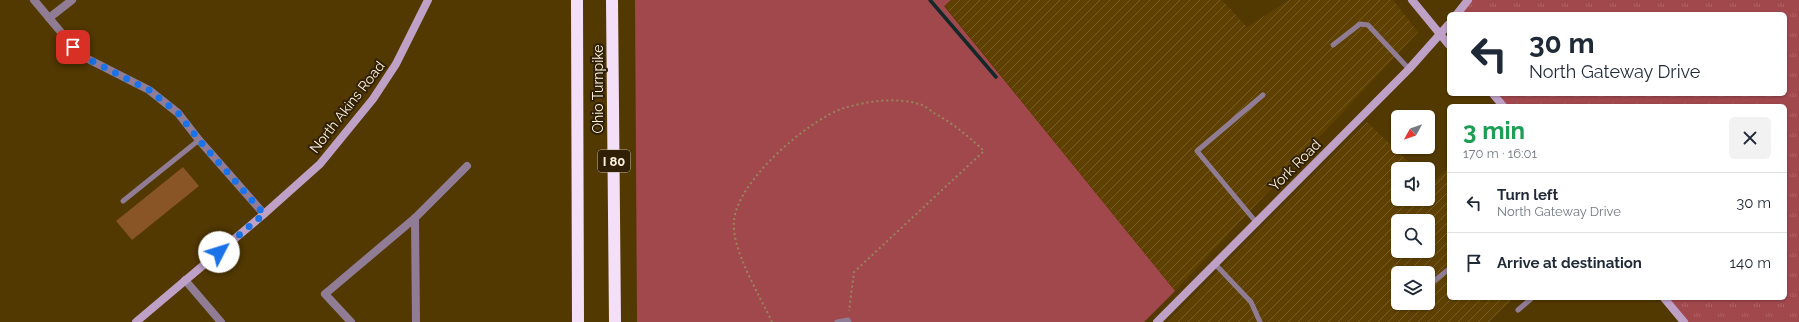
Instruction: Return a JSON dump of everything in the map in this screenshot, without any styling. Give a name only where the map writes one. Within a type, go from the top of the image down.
[{"type":"highway","name":"Ohio Turnpike","points":[[577,0],[578,322]]},
{"type":"highway","name":"Ohio Turnpike","points":[[612,0],[615,322]]},
{"type":"street","points":[[34,0],[80,55],[149,90],[178,113],[199,140],[264,214]]},
{"type":"street","points":[[50,18],[72,0]]},
{"type":"street","name":"North Akins Road","points":[[136,322],[264,214],[320,164],[368,105],[396,64],[428,0]]},
{"type":"street","points":[[1412,0],[1447,44]]},
{"type":"street","points":[[1459,12],[1468,0]]},
{"type":"street","name":"York Road","points":[[1157,322],[1409,68],[1447,27]]},
{"type":"street","points":[[1495,96],[1501,104]]},
{"type":"street","points":[[350,322],[325,294],[415,218],[467,166]]},
{"type":"street","points":[[415,218],[416,322]]},
{"type":"street","points":[[185,280],[221,322]]},
{"type":"street","points":[[1666,300],[1684,322]]},
{"type":"lane","points":[[1332,45],[1360,24],[1368,25],[1409,68]]},
{"type":"lane","points":[[1256,222],[1197,151],[1263,95]]},
{"type":"lane","points":[[123,201],[199,140]]},
{"type":"lane","points":[[1215,264],[1251,302],[1260,322]]},
{"type":"lane","points":[[1435,280],[1447,271]]},
{"type":"lane","points":[[1518,310],[1530,300]]},
{"type":"lane","points":[[837,322],[848,321]]},
{"type":"path","points":[[772,322],[737,248],[734,221],[741,200],[758,172],[806,129],[843,108],[887,100],[919,104],[959,127],[984,151],[854,272],[848,321]]},
{"type":"shaded area","points":[[951,0],[1222,0],[1247,27],[1289,0],[1393,0],[1418,32],[1175,291],[944,5]]},
{"type":"shaded area","points":[[1367,122],[1391,145],[1391,154],[1400,154],[1409,162],[1391,162],[1391,206],[1435,206],[1435,180],[1447,169],[1447,300],[1511,300],[1489,322],[1168,322]]},
{"type":"green space","points":[[635,0],[951,0],[944,6],[1175,291],[1144,322],[637,322]]},
{"type":"green space","points":[[1468,0],[1799,0],[1799,322],[1681,322],[1662,300],[1787,300],[1787,104],[1496,104],[1490,96],[1787,96],[1787,12],[1459,12]]},
{"type":"building","points":[[183,167],[199,186],[132,240],[116,221]]},
{"type":"waterway","points":[[930,0],[996,77]]},
{"type":"route","points":[[73,47],[80,55],[149,90],[178,113],[199,140],[264,214],[219,252]]}]
